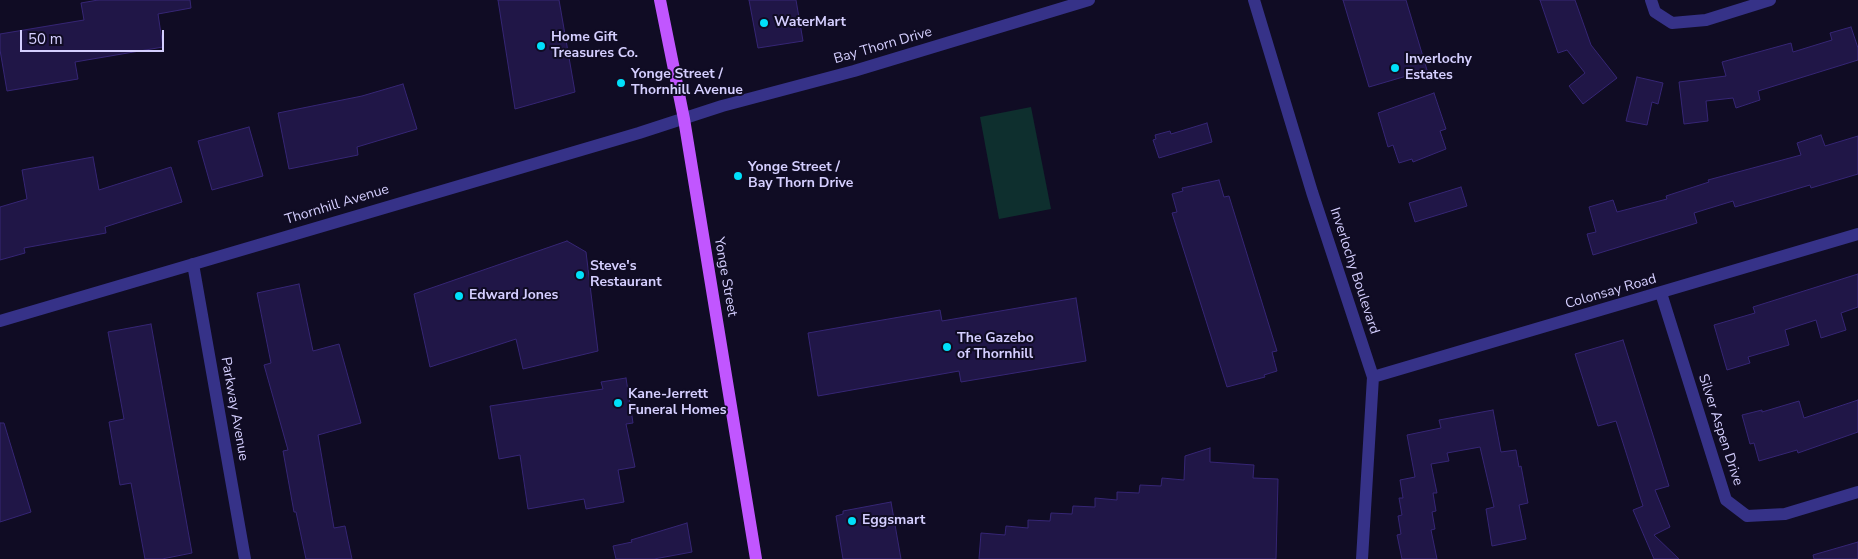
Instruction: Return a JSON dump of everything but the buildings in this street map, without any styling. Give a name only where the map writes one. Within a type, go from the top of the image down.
[{"type":"main road","name":"Yonge Street","points":[[660,0],[684,120],[756,559]]},
{"type":"street","name":"Bay Thorn Drive","points":[[684,120],[722,106],[854,71],[1089,0]]},
{"type":"street","name":"Inverlochy Boulevard","points":[[1254,0],[1312,192],[1373,377],[1362,559]]},
{"type":"street","points":[[1652,0],[1655,12],[1672,23],[1706,20],[1770,0]]},
{"type":"street","name":"Thornhill Avenue","points":[[0,321],[684,120]]},
{"type":"street","name":"Colonsay Road","points":[[1373,377],[1858,234]]},
{"type":"street","name":"Parkway Avenue","points":[[193,264],[245,559]]},
{"type":"street","name":"Silver Aspen Drive","points":[[1661,293],[1726,500],[1747,516],[1785,514],[1858,492]]},
{"type":"green space","points":[[1031,107],[1051,209],[999,219],[980,117]]},
{"type":"place","name":"WaterMart","points":[[764,23]]},
{"type":"place","name":"Home Gift Treasures Co.","points":[[541,46]]},
{"type":"place","name":"Inverlochy Estates","points":[[1395,68]]},
{"type":"place","name":"Yonge Street / Thornhill Avenue","points":[[621,83]]},
{"type":"place","name":"Yonge Street / Bay Thorn Drive","points":[[738,176]]},
{"type":"place","name":"Steve's Restaurant","points":[[580,275]]},
{"type":"place","name":"Edward Jones","points":[[459,296]]},
{"type":"place","name":"The Gazebo of Thornhill","points":[[947,347]]},
{"type":"place","name":"Kane-Jerrett Funeral Homes","points":[[618,403]]},
{"type":"place","name":"Eggsmart","points":[[852,521]]}]
